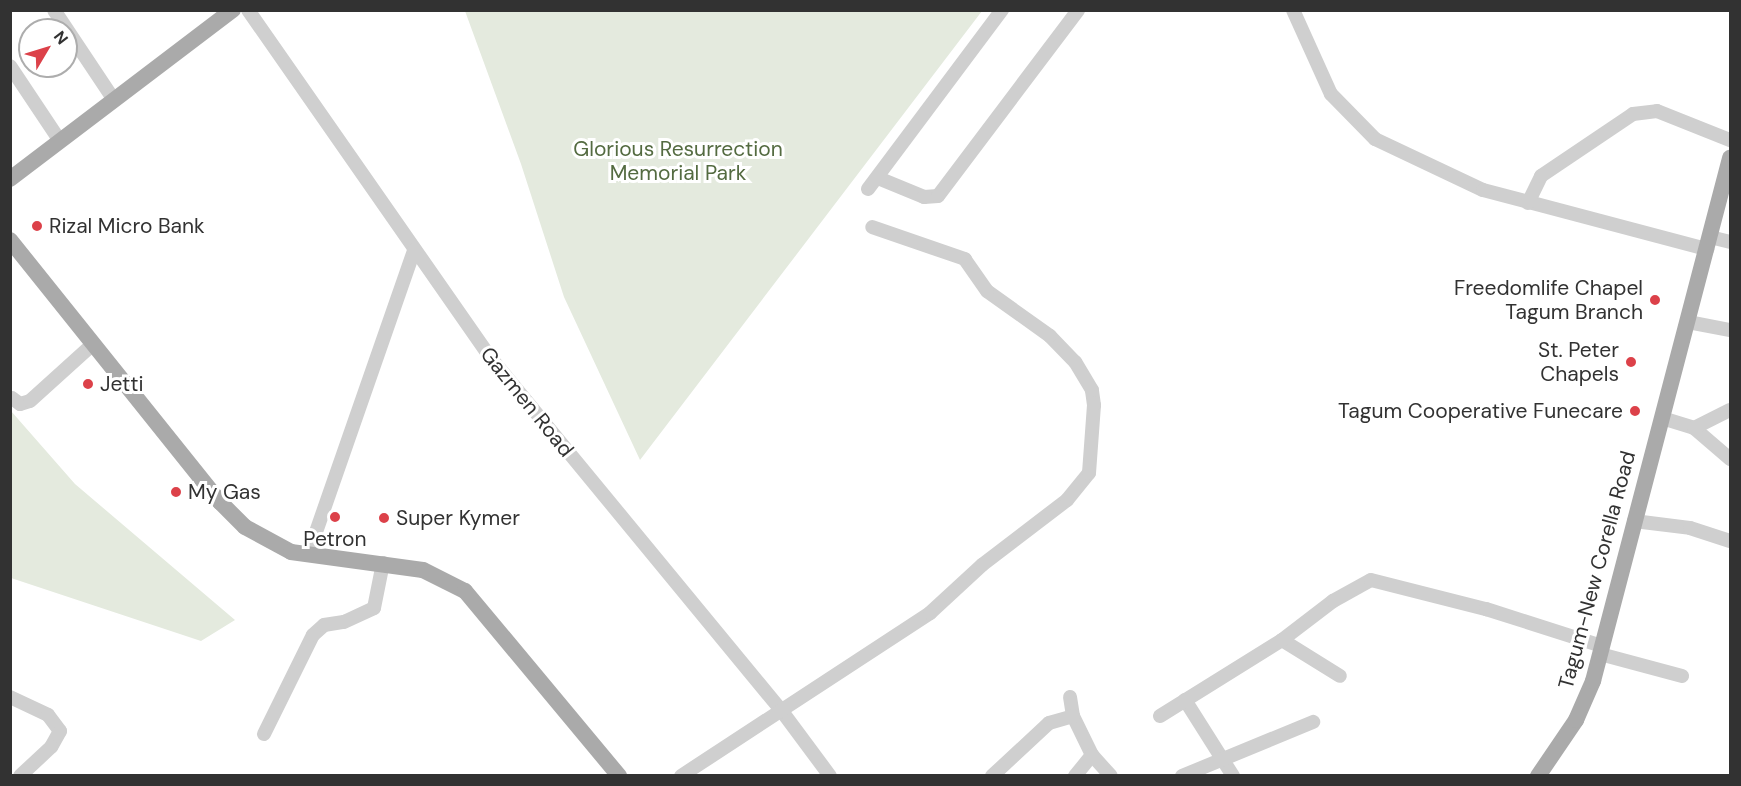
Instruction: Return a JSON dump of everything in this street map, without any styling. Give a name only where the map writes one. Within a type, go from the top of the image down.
[{"type":"main road","points":[[10,179],[232,10]]},
{"type":"main road","name":"Tagum-New Corella Road","points":[[1538,776],[1583,707],[1601,650],[1708,243],[1727,183],[1731,158]]},
{"type":"main road","points":[[10,240],[233,516],[276,547],[308,555],[423,570],[465,591],[619,776]]},
{"type":"street","points":[[54,10],[114,100]]},
{"type":"street","name":"Gazmen Road","points":[[248,10],[490,357],[781,710],[830,776]]},
{"type":"street","points":[[868,189],[1002,10]]},
{"type":"street","points":[[878,178],[924,197],[939,196],[1078,10]]},
{"type":"street","points":[[1293,10],[1327,88],[1362,129],[1483,190],[1528,203],[1708,243],[1731,242]]},
{"type":"street","points":[[10,66],[15,82],[60,141]]},
{"type":"street","points":[[1528,203],[1541,176],[1633,114],[1658,111],[1731,140]]},
{"type":"street","points":[[681,776],[930,613],[982,565],[1067,500],[1089,473],[1094,405],[1092,390],[1076,362],[1050,336],[987,291],[965,259],[872,227]]},
{"type":"street","points":[[308,555],[414,250]]},
{"type":"street","points":[[1688,322],[1731,330]]},
{"type":"street","points":[[12,398],[20,404],[30,401],[93,344]]},
{"type":"street","points":[[1694,428],[1731,410]]},
{"type":"street","points":[[1662,418],[1694,428],[1731,459]]},
{"type":"street","points":[[1634,521],[1690,528],[1731,541]]},
{"type":"street","points":[[264,734],[313,635],[324,625],[344,622],[374,608],[383,563]]},
{"type":"street","points":[[1160,716],[1282,640],[1333,601],[1362,584],[1380,579],[1682,676]]},
{"type":"street","points":[[1282,640],[1340,676]]},
{"type":"street","points":[[10,697],[48,715],[60,731],[58,740],[20,776]]},
{"type":"street","points":[[1070,697],[1073,716],[1092,755],[1111,776]]},
{"type":"street","points":[[1185,700],[1224,757],[1233,776]]},
{"type":"street","points":[[992,776],[1049,723],[1073,716]]},
{"type":"street","points":[[1182,776],[1313,722]]},
{"type":"street","points":[[1075,776],[1092,755]]},
{"type":"green space","name":"Glorious Resurrection Memorial Park","points":[[465,10],[982,11],[640,460],[564,297],[521,164]]},
{"type":"green space","points":[[11,411],[75,484],[235,620],[201,641],[11,578]]},
{"type":"place","name":"Rizal Micro Bank","points":[[37,226]]},
{"type":"place","name":"Freedomlife Chapel Tagum Branch","points":[[1655,300]]},
{"type":"place","name":"St. Peter Chapels","points":[[1631,362]]},
{"type":"place","name":"Jetti","points":[[88,384]]},
{"type":"place","name":"Tagum Cooperative Funecare","points":[[1635,411]]},
{"type":"place","name":"My Gas","points":[[176,492]]},
{"type":"place","name":"Petron","points":[[335,517]]},
{"type":"place","name":"Super Kymer","points":[[384,518]]}]
